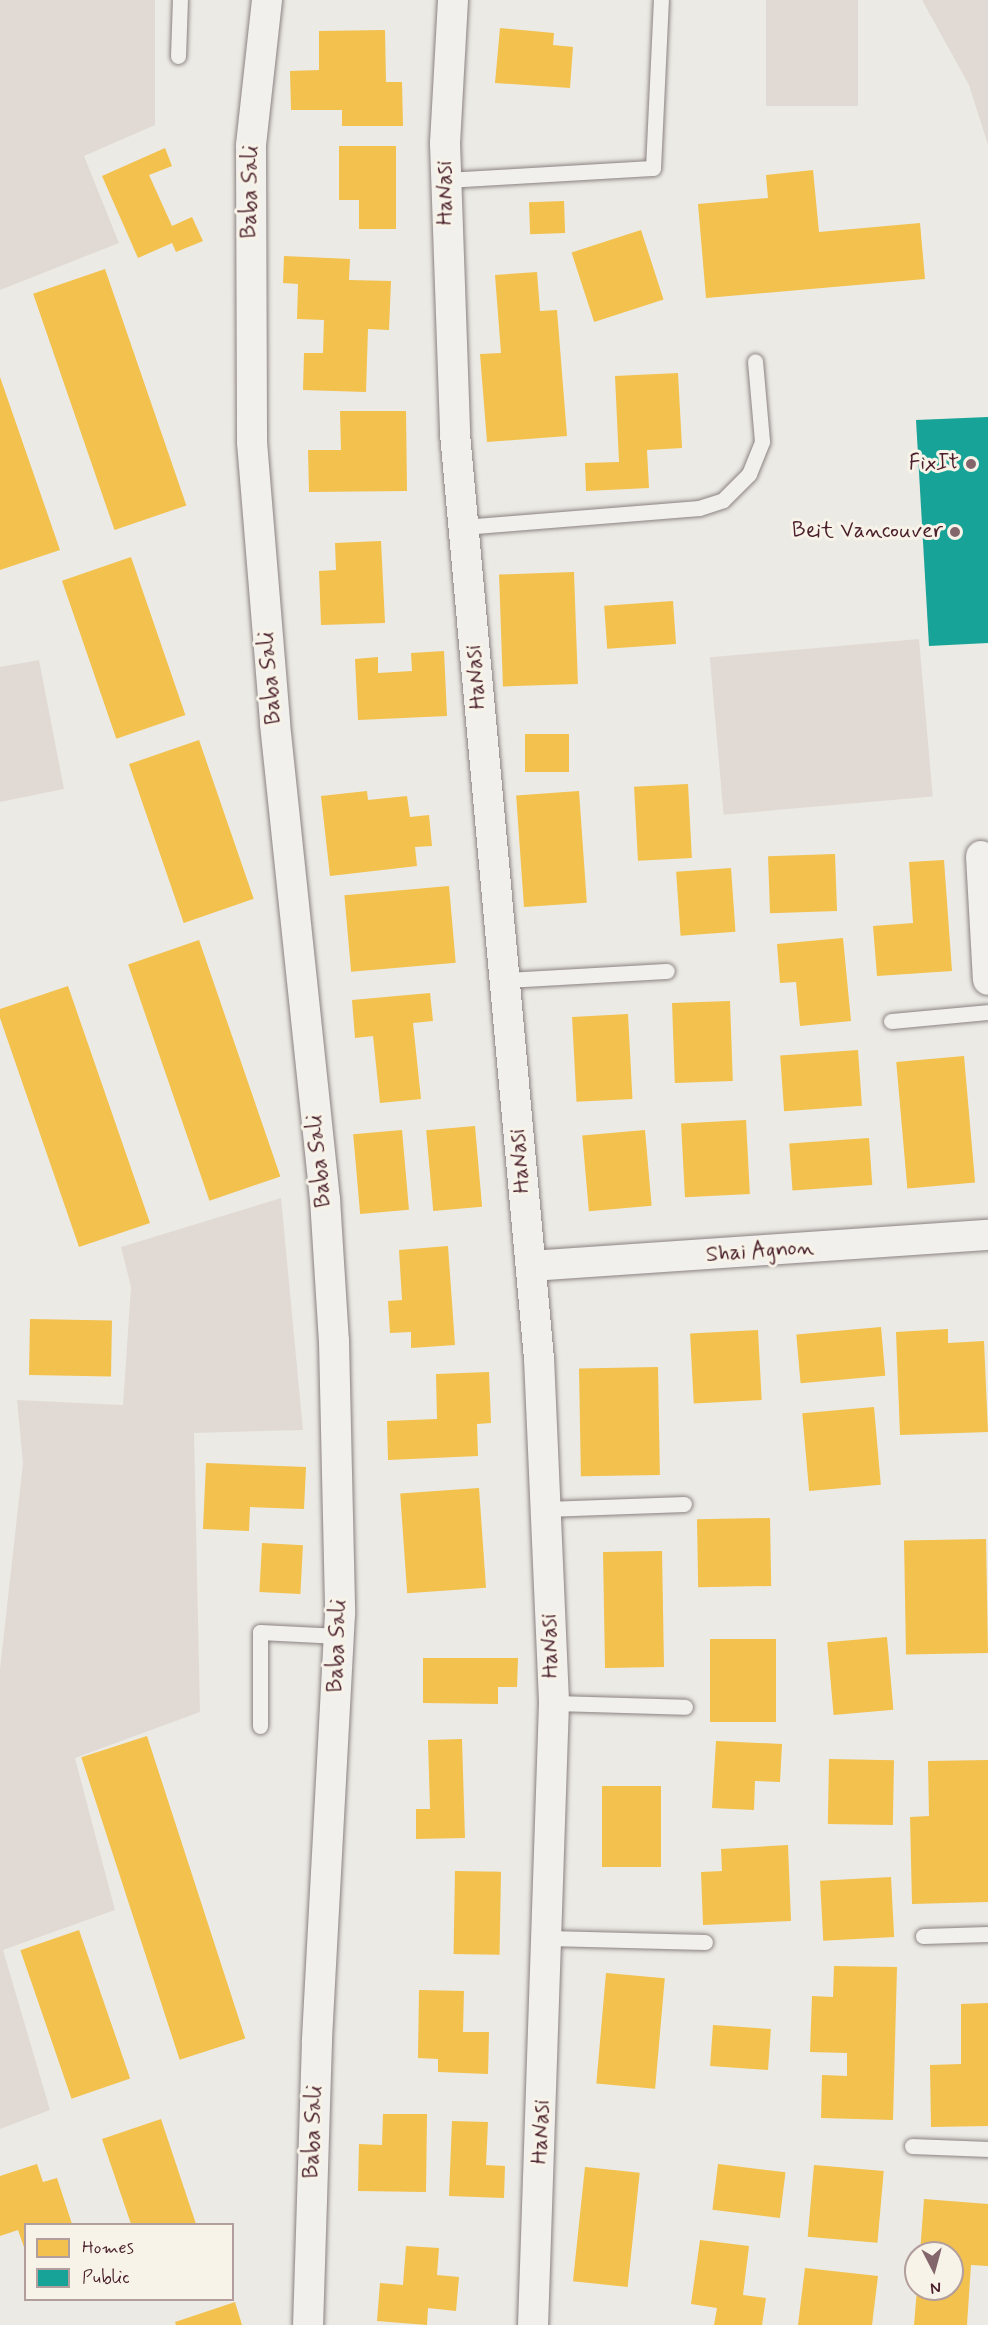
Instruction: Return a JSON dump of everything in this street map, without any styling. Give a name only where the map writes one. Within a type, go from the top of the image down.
[{"type":"street","name":"Baba Sali","points":[[267,0],[251,146],[252,442],[275,724],[325,1199],[334,1341],[339,1636],[317,2041],[308,2325]]},
{"type":"street","name":"HaNasi","points":[[453,0],[445,180],[455,435],[531,1266],[546,1509],[554,1703],[548,1938],[533,2325]]},
{"type":"street","points":[[981,856],[986,900],[988,980]]},
{"type":"street","name":"Shai Agnon","points":[[531,1266],[988,1235]]},
{"type":"lane","points":[[178,56],[180,0]]},
{"type":"lane","points":[[445,180],[653,168],[662,0]]},
{"type":"lane","points":[[463,527],[699,508],[723,500],[749,474],[762,441],[755,361]]},
{"type":"lane","points":[[505,980],[667,971]]},
{"type":"lane","points":[[891,1021],[988,1012]]},
{"type":"lane","points":[[546,1509],[684,1504]]},
{"type":"lane","points":[[261,1726],[260,1632],[339,1636]]},
{"type":"lane","points":[[554,1703],[685,1707]]},
{"type":"lane","points":[[923,1936],[988,1934]]},
{"type":"lane","points":[[548,1938],[705,1942]]},
{"type":"lane","points":[[912,2146],[988,2150]]},
{"type":"shaded area","points":[[0,0],[155,0],[155,125],[84,156],[119,243],[0,290]]},
{"type":"shaded area","points":[[766,0],[858,0],[858,106],[766,106]]},
{"type":"shaded area","points":[[922,0],[988,0],[988,145],[969,85]]},
{"type":"shaded area","points":[[919,639],[933,796],[724,815],[710,657]]},
{"type":"shaded area","points":[[39,660],[64,789],[0,802],[0,667]]},
{"type":"shaded area","points":[[281,1198],[303,1430],[194,1433],[200,1712],[75,1758],[115,1910],[3,1950],[50,2110],[0,2129],[0,1669],[23,1463],[17,1400],[123,1405],[131,1287],[121,1247]]},
{"type":"building: Homes","points":[[500,28],[554,33],[553,45],[573,47],[570,88],[495,83]]},
{"type":"building: Homes","points":[[385,30],[386,82],[402,82],[403,126],[342,126],[342,110],[291,110],[290,71],[319,70],[319,31]]},
{"type":"building: Homes","points":[[339,146],[396,146],[396,229],[359,229],[359,200],[339,200]]},
{"type":"building: Homes","points":[[165,148],[172,166],[149,175],[172,226],[192,217],[203,241],[176,252],[172,243],[138,258],[102,176]]},
{"type":"building: Homes","points":[[813,170],[819,232],[920,223],[925,279],[706,298],[698,204],[768,198],[766,175]]},
{"type":"building: Homes","points":[[564,201],[565,233],[530,234],[529,202]]},
{"type":"building: Homes","points":[[641,230],[664,299],[594,322],[572,253]]},
{"type":"building: Homes","points":[[284,256],[350,259],[349,280],[391,281],[389,330],[368,329],[366,392],[303,390],[304,353],[323,353],[324,320],[297,319],[298,284],[283,283]]},
{"type":"building: Homes","points":[[105,269],[186,505],[115,530],[33,294]]},
{"type":"building: Homes","points":[[537,272],[540,311],[557,310],[567,436],[487,442],[480,354],[501,353],[495,275]]},
{"type":"building: Homes","points":[[678,373],[682,448],[647,450],[649,488],[586,491],[585,463],[619,462],[615,376]]},
{"type":"building: Homes","points":[[0,377],[60,550],[0,570]]},
{"type":"building: Homes","points":[[340,411],[406,411],[407,491],[309,492],[308,450],[341,450]]},
{"type":"building: Homes","points":[[381,541],[385,623],[321,625],[319,571],[336,570],[335,543]]},
{"type":"building: Homes","points":[[131,557],[185,715],[116,739],[62,581]]},
{"type":"building: Homes","points":[[574,572],[578,684],[503,687],[499,575]]},
{"type":"building: Homes","points":[[673,601],[676,644],[607,649],[604,606]]},
{"type":"building: Homes","points":[[444,651],[447,716],[358,720],[355,659],[378,657],[378,673],[412,671],[411,653]]},
{"type":"building: Homes","points":[[525,734],[569,734],[569,772],[525,772]]},
{"type":"building: Homes","points":[[199,740],[254,899],[184,923],[129,764]]},
{"type":"building: Homes","points":[[688,784],[692,858],[638,861],[634,787]]},
{"type":"building: Homes","points":[[367,791],[368,800],[407,796],[410,817],[429,815],[432,846],[415,847],[417,866],[330,876],[321,796]]},
{"type":"building: Homes","points":[[579,791],[587,903],[524,907],[516,795]]},
{"type":"building: Homes","points":[[835,854],[837,911],[770,913],[768,856]]},
{"type":"building: Homes","points":[[944,860],[952,971],[877,976],[873,926],[913,923],[909,862]]},
{"type":"building: Homes","points":[[731,868],[735,932],[681,936],[676,872]]},
{"type":"building: Homes","points":[[449,886],[456,963],[351,972],[344,895]]},
{"type":"building: Homes","points":[[843,938],[851,1021],[800,1026],[796,982],[780,983],[777,944]]},
{"type":"building: Homes","points":[[199,940],[280,1176],[209,1201],[128,964]]},
{"type":"building: Homes","points":[[68,986],[150,1223],[79,1247],[0,1018],[0,1009]]},
{"type":"building: Homes","points":[[430,993],[433,1021],[413,1023],[421,1099],[380,1103],[373,1036],[355,1038],[352,1000]]},
{"type":"building: Homes","points":[[730,1001],[733,1081],[675,1083],[672,1003]]},
{"type":"building: Homes","points":[[628,1014],[632,1099],[577,1102],[572,1017]]},
{"type":"building: Homes","points":[[858,1050],[862,1106],[784,1111],[780,1055]]},
{"type":"building: Homes","points":[[964,1056],[975,1183],[907,1188],[896,1062]]},
{"type":"building: Homes","points":[[746,1120],[750,1194],[685,1197],[681,1123]]},
{"type":"building: Homes","points":[[475,1126],[482,1207],[433,1211],[426,1130]]},
{"type":"building: Homes","points":[[402,1130],[409,1210],[360,1214],[353,1134]]},
{"type":"building: Homes","points":[[645,1130],[652,1206],[589,1211],[582,1135]]},
{"type":"building: Homes","points":[[869,1138],[872,1185],[792,1190],[789,1144]]},
{"type":"building: Homes","points":[[448,1246],[455,1345],[411,1348],[411,1332],[390,1333],[388,1301],[402,1300],[399,1250]]},
{"type":"building: Homes","points":[[30,1319],[112,1320],[111,1376],[29,1375]]},
{"type":"building: Homes","points":[[881,1327],[885,1376],[801,1383],[796,1334]]},
{"type":"building: Homes","points":[[948,1329],[948,1343],[984,1341],[988,1432],[900,1435],[896,1332]]},
{"type":"building: Homes","points":[[758,1330],[762,1400],[694,1403],[690,1334]]},
{"type":"building: Homes","points":[[658,1367],[660,1475],[581,1476],[579,1368]]},
{"type":"building: Homes","points":[[489,1372],[491,1423],[477,1424],[478,1456],[388,1460],[387,1421],[437,1419],[436,1374]]},
{"type":"building: Homes","points":[[874,1407],[881,1485],[809,1491],[802,1413]]},
{"type":"building: Homes","points":[[206,1463],[306,1467],[304,1509],[250,1507],[249,1531],[203,1529]]},
{"type":"building: Homes","points":[[479,1488],[486,1588],[407,1593],[400,1494]]},
{"type":"building: Homes","points":[[770,1518],[771,1586],[698,1587],[697,1519]]},
{"type":"building: Homes","points":[[986,1539],[988,1653],[906,1654],[904,1540]]},
{"type":"building: Homes","points":[[262,1543],[303,1545],[300,1594],[259,1592]]},
{"type":"building: Homes","points":[[662,1551],[664,1667],[605,1668],[603,1552]]},
{"type":"building: Homes","points":[[887,1637],[893,1710],[834,1715],[827,1642]]},
{"type":"building: Homes","points":[[710,1639],[776,1639],[776,1722],[710,1722]]},
{"type":"building: Homes","points":[[423,1658],[518,1658],[517,1687],[498,1687],[498,1704],[423,1703]]},
{"type":"building: Homes","points":[[147,1736],[245,2038],[180,2060],[81,1757]]},
{"type":"building: Homes","points":[[462,1739],[465,1838],[416,1839],[416,1809],[430,1809],[428,1740]]},
{"type":"building: Homes","points":[[716,1741],[782,1744],[780,1782],[755,1781],[754,1810],[712,1808]]},
{"type":"building: Homes","points":[[829,1759],[894,1760],[893,1825],[828,1824]]},
{"type":"building: Homes","points":[[988,1760],[988,1902],[912,1904],[910,1817],[929,1816],[928,1761]]},
{"type":"building: Homes","points":[[602,1786],[661,1786],[661,1867],[602,1867]]},
{"type":"building: Homes","points":[[788,1845],[791,1921],[703,1925],[701,1872],[722,1871],[721,1849]]},
{"type":"building: Homes","points":[[455,1871],[501,1872],[500,1955],[454,1954]]},
{"type":"building: Homes","points":[[891,1877],[894,1937],[823,1941],[820,1881]]},
{"type":"building: Homes","points":[[79,1930],[130,2078],[71,2099],[20,1950]]},
{"type":"building: Homes","points":[[834,1966],[897,1967],[893,2120],[821,2118],[822,2075],[847,2076],[847,2053],[810,2052],[812,1996],[833,1997]]},
{"type":"building: Homes","points":[[606,1973],[665,1978],[655,2089],[596,2084]]},
{"type":"building: Homes","points":[[419,1990],[464,1991],[463,2032],[489,2032],[488,2074],[438,2072],[438,2059],[418,2058]]},
{"type":"building: Homes","points":[[988,2003],[988,2126],[931,2127],[930,2065],[961,2064],[961,2004]]},
{"type":"building: Homes","points":[[713,2025],[771,2029],[768,2070],[710,2066]]},
{"type":"building: Homes","points":[[383,2114],[427,2114],[426,2192],[358,2191],[359,2144],[382,2145]]},
{"type":"building: Homes","points":[[161,2119],[196,2223],[131,2223],[102,2139]]},
{"type":"building: Homes","points":[[452,2121],[488,2122],[486,2165],[505,2166],[504,2198],[449,2196]]},
{"type":"building: Homes","points":[[37,2164],[43,2182],[57,2178],[72,2223],[24,2223],[24,2247],[18,2230],[0,2236],[0,2176]]},
{"type":"building: Homes","points":[[718,2164],[785,2172],[780,2218],[712,2210]]},
{"type":"building: Homes","points":[[814,2165],[884,2171],[877,2243],[808,2237]]},
{"type":"building: Homes","points":[[585,2167],[640,2173],[628,2287],[573,2281]]},
{"type":"building: Homes","points":[[924,2199],[988,2204],[988,2266],[971,2265],[967,2325],[914,2325],[916,2301],[964,2301],[964,2241],[921,2241]]},
{"type":"building: Homes","points":[[700,2240],[749,2246],[743,2295],[766,2298],[762,2325],[714,2325],[717,2308],[691,2304]]},
{"type":"building: Homes","points":[[406,2246],[439,2248],[437,2275],[459,2277],[456,2311],[428,2308],[427,2325],[377,2321],[380,2283],[403,2285]]},
{"type":"building: Homes","points":[[805,2268],[878,2276],[872,2325],[798,2325]]},
{"type":"building: Homes","points":[[235,2302],[242,2325],[176,2325],[175,2322]]},
{"type":"building: Public","name":"Beit Vancouver","points":[[988,417],[988,643],[929,646],[916,420]]},
{"type":"place","name":"FixIt","points":[[971,464]]},
{"type":"place","name":"Beit Vancouver","points":[[955,532]]}]
